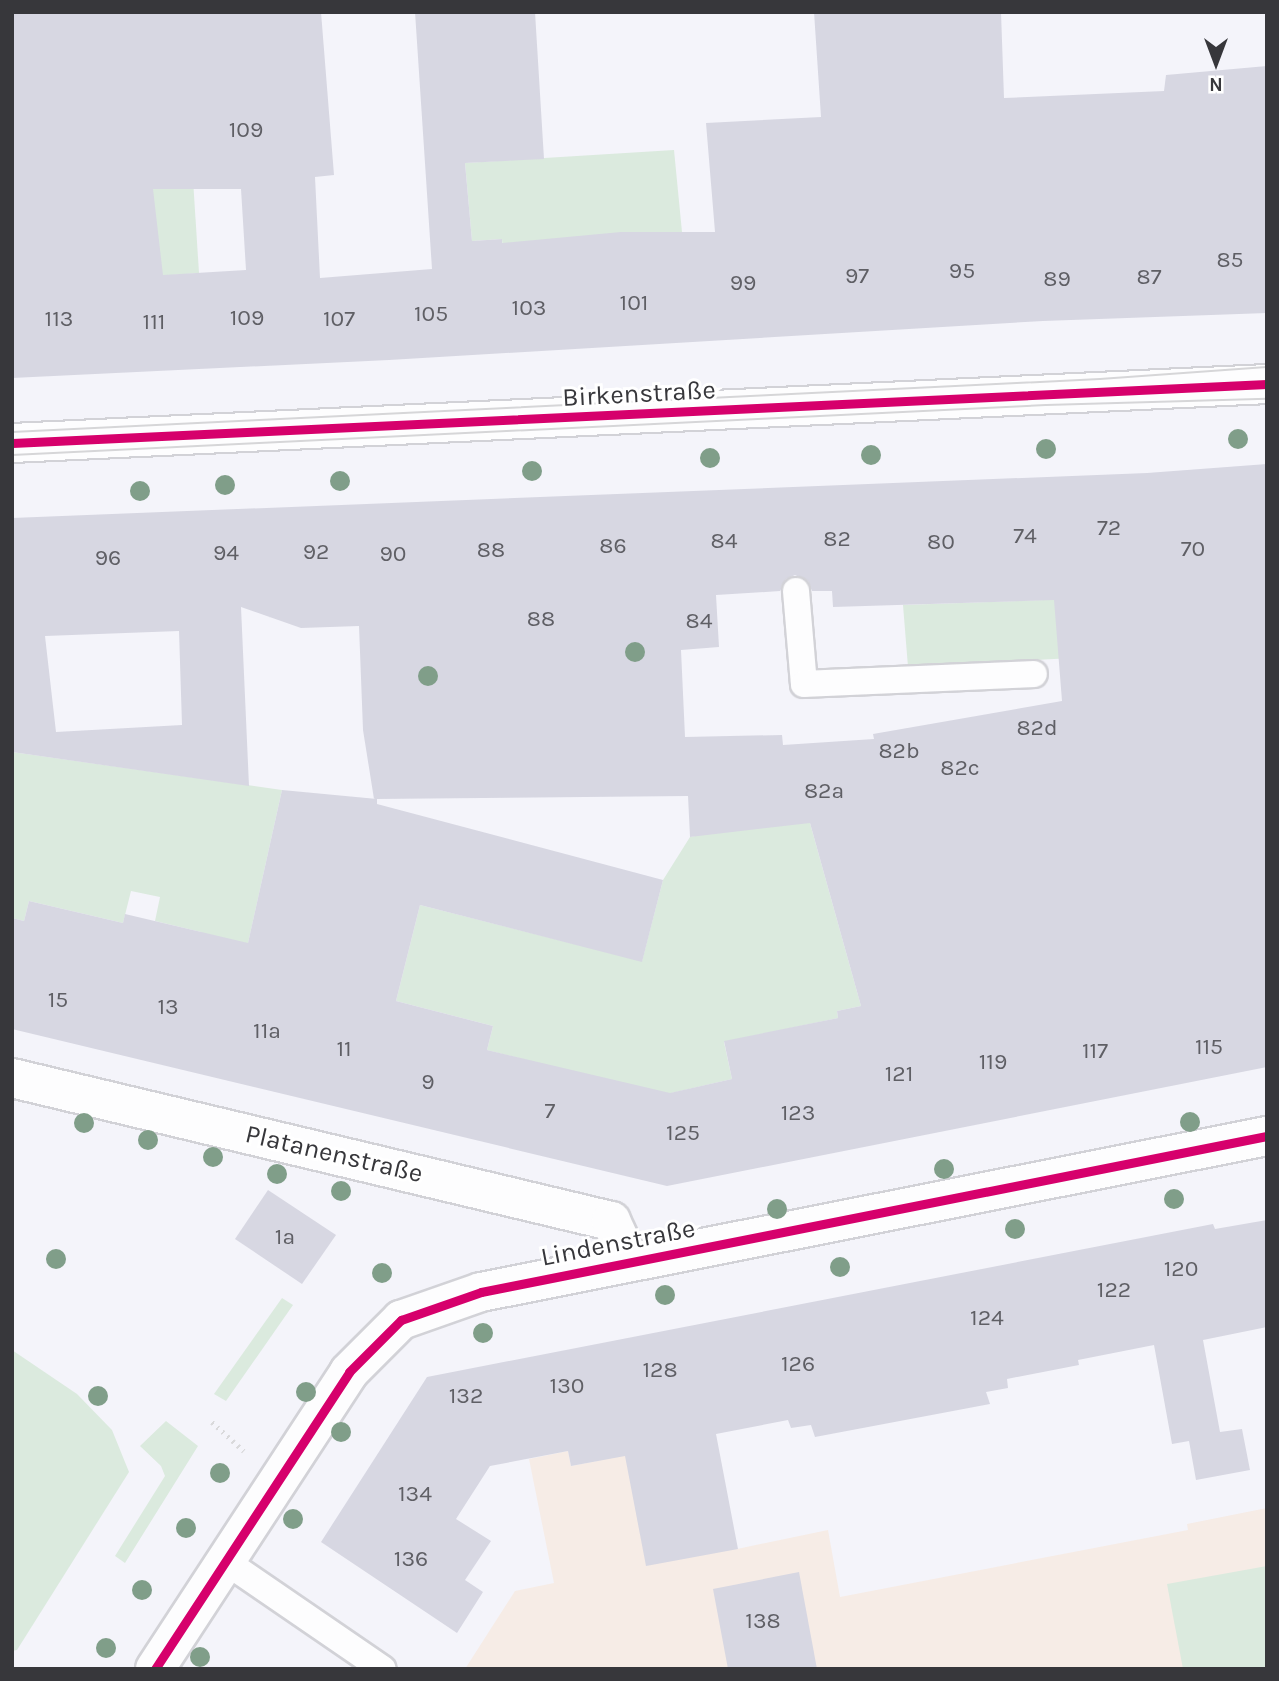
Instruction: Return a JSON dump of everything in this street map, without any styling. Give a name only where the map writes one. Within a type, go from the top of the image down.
[{"type":"street","name":"Birkenstraße","points":[[12,443],[1267,384]]},
{"type":"street","name":"Platanenstraße","points":[[12,1078],[611,1221],[630,1262]]},
{"type":"street","name":"Lindenstraße","points":[[155,1669],[349,1372],[401,1320],[481,1292],[1267,1136]]},
{"type":"lane","points":[[796,592],[804,684],[1034,674]]},
{"type":"lane","points":[[225,1561],[383,1669]]},
{"type":"shaded area","points":[[628,1439],[737,1549],[828,1530],[840,1597],[1188,1530],[1187,1524],[1267,1508],[1267,1669],[465,1669],[515,1591],[554,1583],[529,1459],[568,1451],[571,1466],[597,1461]]},
{"type":"green space","points":[[187,86],[199,273],[161,276],[142,88]]},
{"type":"green space","points":[[674,150],[682,232],[504,266],[502,239],[472,241],[465,163]]},
{"type":"green space","points":[[1071,599],[1073,658],[908,667],[903,605]]},
{"type":"green space","points":[[12,752],[282,790],[243,966],[201,932],[155,921],[160,897],[131,891],[123,923],[29,901],[24,921],[12,918]]},
{"type":"green space","points":[[808,816],[861,1006],[837,1011],[838,1018],[724,1042],[732,1079],[663,1095],[487,1050],[493,1026],[396,1001],[420,905],[642,961],[663,880],[690,837]]},
{"type":"green space","points":[[282,1298],[293,1305],[226,1401],[214,1394]]},
{"type":"green space","points":[[12,1350],[77,1394],[112,1430],[129,1472],[17,1650],[12,1651]]},
{"type":"green space","points":[[166,1421],[198,1446],[125,1563],[115,1556],[165,1476],[161,1466],[140,1446]]},
{"type":"green space","points":[[1267,1566],[1267,1669],[1183,1669],[1167,1584]]},
{"type":"building","points":[[12,12],[321,12],[334,175],[315,177],[320,278],[432,269],[415,12],[535,12],[544,159],[465,163],[472,241],[502,239],[502,243],[621,232],[715,232],[706,123],[821,117],[814,12],[1001,12],[1004,98],[1164,91],[1166,75],[1267,66],[1267,313],[1043,321],[389,360],[12,378]],"holes":[[[153,189],[241,189],[246,270],[163,275]]]},
{"type":"building","points":[[1267,464],[1267,1067],[667,1186],[12,1029],[12,918],[24,921],[29,901],[123,923],[125,914],[248,943],[282,790],[374,799],[363,730],[359,626],[301,628],[241,607],[249,786],[12,752],[12,518],[1147,473]],"holes":[[[795,575],[808,581],[812,591],[832,591],[833,607],[1054,600],[1062,701],[873,734],[874,739],[783,745],[782,735],[685,737],[681,650],[719,647],[716,595],[780,591],[786,579]],[[179,631],[182,725],[56,732],[45,636]],[[688,796],[690,837],[810,823],[861,1006],[837,1011],[838,1018],[724,1041],[732,1079],[670,1093],[487,1050],[493,1026],[396,1001],[420,905],[642,962],[663,880],[377,804],[377,799]]]},
{"type":"building","points":[[268,1190],[336,1235],[302,1284],[235,1239]]},
{"type":"building","points":[[1267,1220],[1267,1327],[1203,1340],[1220,1432],[1242,1429],[1250,1470],[1196,1480],[1189,1441],[1172,1444],[1154,1345],[1078,1360],[1079,1365],[1007,1379],[1008,1388],[986,1392],[990,1404],[815,1437],[811,1425],[791,1428],[788,1420],[716,1434],[738,1549],[646,1566],[625,1456],[571,1466],[568,1451],[490,1466],[456,1519],[491,1541],[465,1580],[483,1592],[457,1633],[321,1542],[427,1377],[1213,1224],[1215,1229]]},
{"type":"building","points":[[799,1572],[817,1669],[728,1669],[713,1589]]},
{"type":"tram line","points":[[12,432],[1100,379],[1267,367]]},
{"type":"tram line","points":[[12,455],[1046,405],[1267,399]]},
{"type":"cycle path","points":[[12,443],[1267,384]]},
{"type":"cycle path","points":[[155,1669],[349,1372],[401,1320],[481,1292],[1267,1136]]}]
